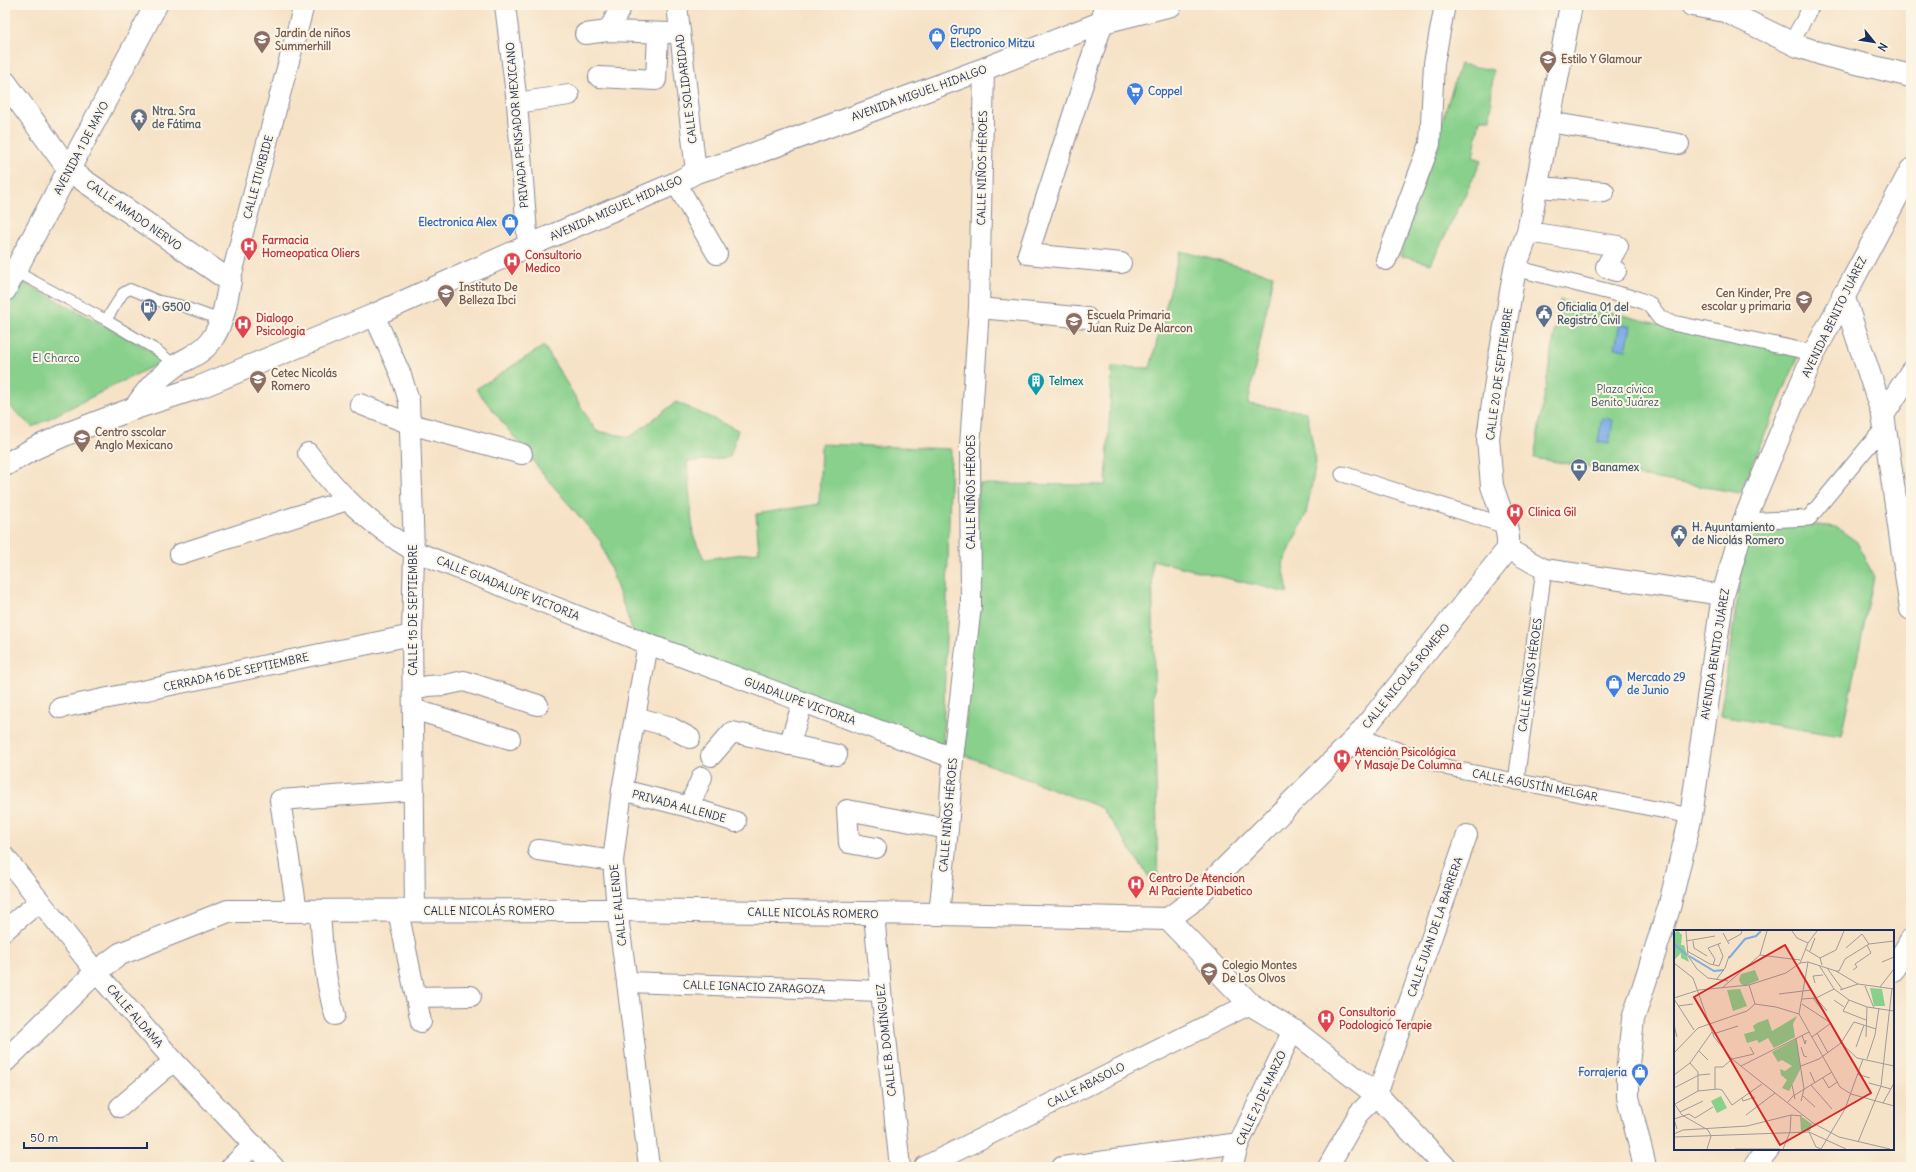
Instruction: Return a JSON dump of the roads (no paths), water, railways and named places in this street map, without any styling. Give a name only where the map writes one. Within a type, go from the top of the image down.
[{"type":"main road","name":"AVENIDA 1 DE MAYO","points":[[5,290],[70,171],[156,5]]},
{"type":"main road","name":"AVENIDA MIGUEL HIDALGO","points":[[5,465],[35,448],[135,408],[200,387],[374,315],[528,246],[676,183],[696,172],[737,160],[984,69],[1103,13],[1171,5]]},
{"type":"main road","name":"CALLE 20 DE SEPTIEMBRE","points":[[1508,549],[1506,526],[1492,486],[1488,438],[1515,268],[1528,232],[1538,187],[1571,5]]},
{"type":"main road","points":[[1692,5],[1725,11],[1791,43],[1828,56],[1911,76]]},
{"type":"main road","name":"CALLE AMADO NERVO","points":[[5,82],[70,171],[230,282]]},
{"type":"main road","name":"AVENIDA BENITO JUÁREZ","points":[[1645,1167],[1628,1097],[1628,1064],[1633,1019],[1669,908],[1691,816],[1723,595],[1744,521],[1814,352],[1911,170]]},
{"type":"main road","name":"CALLE ITURBIDE","points":[[135,408],[149,387],[176,366],[201,351],[210,342],[221,320],[230,282]]},
{"type":"main road","points":[[1843,296],[1884,420],[1911,609]]},
{"type":"main road","points":[[1884,420],[1911,372]]},
{"type":"main road","name":"CALLE NICOLÁS ROMERO","points":[[5,1061],[96,972],[120,954],[228,911],[617,910],[939,914],[1168,919],[1190,903],[1358,736],[1508,549]]},
{"type":"main road","points":[[1168,919],[1250,1004],[1293,1030],[1377,1095],[1445,1167]]},
{"type":"main road","points":[[1894,969],[1911,940]]},
{"type":"main road","points":[[1754,1167],[1767,1150]]},
{"type":"street","name":"CALLE ITURBIDE","points":[[230,282],[304,5]]},
{"type":"street","name":"PRIVADA PENSADOR MEXICANO","points":[[506,5],[517,103],[528,246]]},
{"type":"street","points":[[608,31],[622,5]]},
{"type":"street","name":"CALLE SOLIDARIDAD","points":[[677,5],[696,172]]},
{"type":"street","points":[[1386,260],[1430,144],[1434,63],[1445,5]]},
{"type":"street","points":[[1791,43],[1812,5]]},
{"type":"street","points":[[1103,13],[1028,254],[1121,263]]},
{"type":"street","points":[[585,34],[608,31],[679,33]]},
{"type":"street","points":[[598,77],[656,80],[658,33]]},
{"type":"street","name":"CALLE NIÑOS HÉROES","points":[[939,914],[948,829],[953,758],[971,606],[970,447],[979,308],[984,69]]},
{"type":"street","points":[[517,103],[569,96]]},
{"type":"street","points":[[1550,122],[1679,144]]},
{"type":"street","points":[[676,183],[717,254]]},
{"type":"street","points":[[1538,187],[1604,192]]},
{"type":"street","points":[[1528,232],[1618,246],[1606,267],[1616,271]]},
{"type":"street","points":[[1515,268],[1637,299],[1649,304],[1660,318],[1668,322],[1814,352]]},
{"type":"street","points":[[979,308],[1087,318]]},
{"type":"street","name":"CALLE 15 DE SEPTIEMBRE","points":[[374,315],[401,375],[409,402],[414,551],[412,635],[414,790],[407,911],[416,997],[421,1022]]},
{"type":"street","points":[[360,404],[410,424],[522,454]]},
{"type":"street","points":[[1744,521],[1809,518],[1884,420]]},
{"type":"street","name":"CALLE GUADALUPE VICTORIA","points":[[308,452],[347,500],[388,536],[414,551],[648,644]]},
{"type":"street","points":[[1343,474],[1506,526]]},
{"type":"street","points":[[180,554],[347,500]]},
{"type":"street","points":[[1508,549],[1544,569],[1723,595]]},
{"type":"street","name":"CALLE NIÑOS HÉROES","points":[[1516,782],[1544,569]]},
{"type":"street","name":"CERRADA 16 DE SEPTIEMBRE","points":[[60,708],[412,635]]},
{"type":"street","name":"GUADALUPE VICTORIA","points":[[648,644],[953,758]]},
{"type":"street","name":"CALLE ALLENDE","points":[[648,644],[622,790],[613,861],[617,910],[649,1167]]},
{"type":"street","points":[[510,738],[413,700],[426,686],[446,685],[464,681],[538,705]]},
{"type":"street","points":[[789,745],[803,702]]},
{"type":"street","points":[[635,717],[668,726],[690,738]]},
{"type":"street","points":[[711,756],[732,732],[837,756]]},
{"type":"street","name":"CALLE AGUSTÍN MELGAR","points":[[1358,736],[1448,768],[1691,816]]},
{"type":"street","points":[[689,807],[702,776]]},
{"type":"street","points":[[297,911],[280,800],[414,790]]},
{"type":"street","name":"PRIVADA ALLENDE","points":[[622,790],[689,807],[736,822]]},
{"type":"street","points":[[876,848],[849,843],[847,810],[948,829]]},
{"type":"street","name":"CALLE JUAN DE LA BARRERA","points":[[1328,1167],[1359,1113],[1377,1095],[1467,835]]},
{"type":"street","points":[[538,850],[613,861]]},
{"type":"street","name":"CALLE ALDAMA","points":[[5,857],[96,972],[174,1061],[274,1167]]},
{"type":"street","points":[[5,930],[40,901]]},
{"type":"street","points":[[320,911],[322,951],[327,988],[335,1015]]},
{"type":"street","name":"CALLE B. DOMÍNGUEZ","points":[[874,914],[900,1167]]},
{"type":"street","name":"CALLE IGNACIO ZARAGOZA","points":[[627,982],[881,991]]},
{"type":"street","points":[[416,997],[471,996]]},
{"type":"street","name":"CALLE ABASOLO","points":[[924,1167],[1153,1051],[1250,1004]]},
{"type":"street","name":"CALLE 21 DE MARZO","points":[[1232,1167],[1238,1143],[1293,1030]]},
{"type":"street","points":[[120,1108],[174,1061]]},
{"type":"street","points":[[1062,1167],[1238,1143]]},
{"type":"street","points":[[231,1167],[254,1145]]},
{"type":"lane","points":[[16,271],[106,320],[158,351],[176,366]]},
{"type":"lane","points":[[106,320],[123,292],[130,290],[159,301],[179,305],[221,320]]},
{"type":"water","points":[[1620,324],[1631,326],[1626,350],[1615,348]]},
{"type":"water","points":[[1602,418],[1613,420],[1609,444],[1598,442]]},
{"type":"place","name":"Grupo Electronico Mitzu","points":[[937,51]]},
{"type":"place","name":"Jardin de niños Summerhill","points":[[262,54]]},
{"type":"place","name":"Estilo Y Glamour","points":[[1548,74]]},
{"type":"place","name":"Coppel","points":[[1135,106]]},
{"type":"place","name":"Ntra. Sra de Fátima","points":[[139,132]]},
{"type":"place","name":"Electronica Alex","points":[[510,237]]},
{"type":"place","name":"Farmacia Homeopatica Oliers","points":[[249,261]]},
{"type":"place","name":"Consultorio Medico","points":[[512,276]]},
{"type":"place","name":"Instituto De Belleza Ibci","points":[[446,308]]},
{"type":"place","name":"Cen Kinder, Pre escolar y primaria","points":[[1804,314]]},
{"type":"place","name":"G500","points":[[149,322]]},
{"type":"place","name":"Oficialia 01 del Registró Civil","points":[[1544,328]]},
{"type":"place","name":"Escuela Primaria Juan Ruiz De Alarcon","points":[[1074,336]]},
{"type":"place","name":"Dialogo Psicologia","points":[[243,339]]},
{"type":"place","name":"Cetec Nicolás Romero","points":[[258,394]]},
{"type":"place","name":"Telmex","points":[[1036,396]]},
{"type":"place","name":"Centro sscolar Anglo Mexicano","points":[[82,453]]},
{"type":"place","name":"Banamex","points":[[1579,482]]},
{"type":"place","name":"Clinica Gil","points":[[1515,527]]},
{"type":"place","name":"H. Ayuntamiento de Nicolás Romero","points":[[1679,548]]},
{"type":"place","name":"Mercado 29 de Junio","points":[[1614,698]]},
{"type":"place","name":"Atención Psicológica Y Masaje De Columna","points":[[1342,773]]},
{"type":"place","name":"Centro De Atencion Al Paciente Diabetico","points":[[1136,899]]},
{"type":"place","name":"Colegio Montes De Los Olvos","points":[[1209,986]]},
{"type":"place","name":"Consultorio Podologico Terapie","points":[[1326,1033]]},
{"type":"place","name":"Forrajeria","points":[[1640,1087]]},
{"type":"park label","name":"El Charco","points":[[56,358]]},
{"type":"park label","name":"Plaza cívica Benito Juárez","points":[[1625,395]]}]
